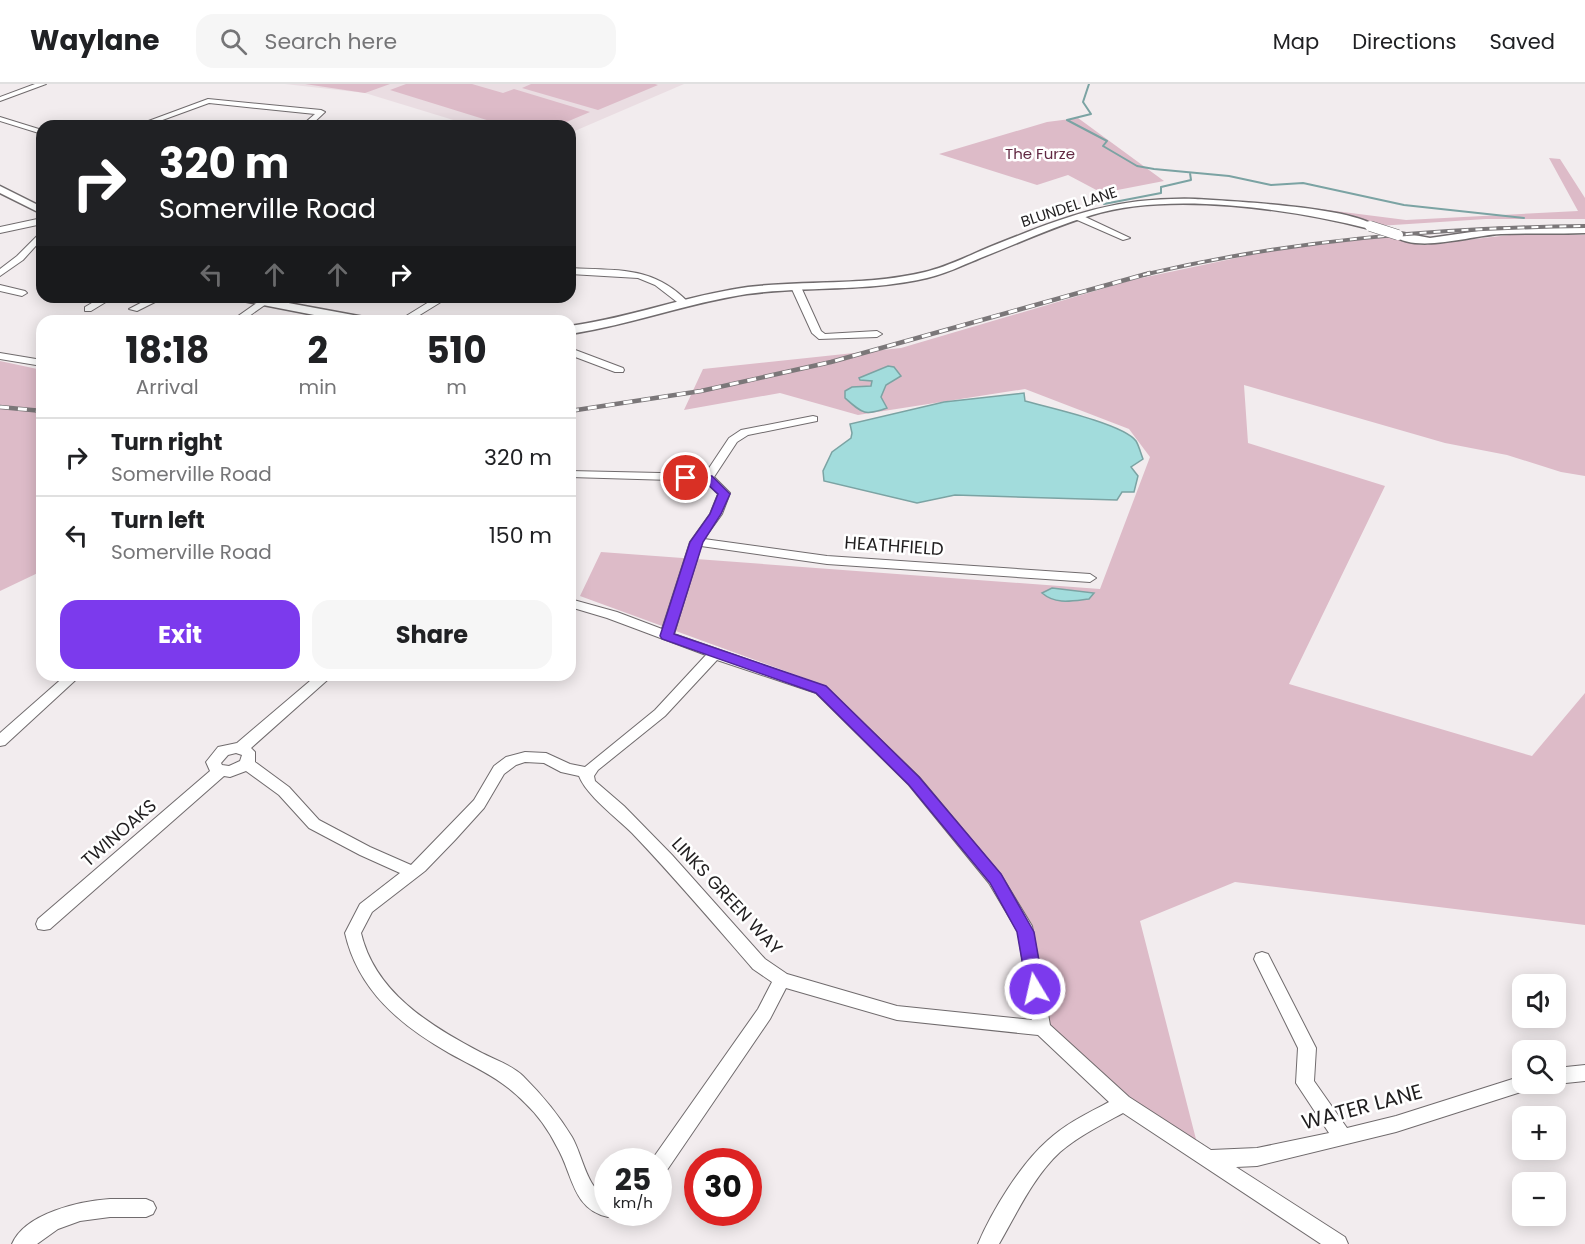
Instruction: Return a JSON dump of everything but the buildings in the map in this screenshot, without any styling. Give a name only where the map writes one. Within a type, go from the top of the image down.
[{"type":"street","points":[[0,99],[42,84]]},
{"type":"street","points":[[161,120],[212,101],[321,112],[312,120]]},
{"type":"street","points":[[0,119],[36,130]]},
{"type":"street","points":[[0,189],[36,209]]},
{"type":"street","name":"BLUNDEL LANE","points":[[576,329],[618,323],[684,303],[746,291],[871,284],[927,274],[1078,217],[1124,204],[1184,201],[1292,209],[1370,226],[1398,236],[1430,240],[1499,231],[1585,230]]},
{"type":"street","points":[[1078,217],[1130,237],[1110,244]]},
{"type":"street","points":[[0,230],[36,222]]},
{"type":"street","points":[[0,273],[21,258],[36,241]]},
{"type":"street","points":[[576,271],[640,275],[658,283],[684,303]]},
{"type":"street","points":[[796,287],[817,333],[824,337],[877,334]]},
{"type":"street","points":[[0,288],[22,293]]},
{"type":"street","points":[[88,309],[99,303]]},
{"type":"street","points":[[134,309],[147,303]]},
{"type":"street","points":[[245,315],[263,303]]},
{"type":"street","points":[[269,303],[332,315]]},
{"type":"street","points":[[413,315],[434,303]]},
{"type":"street","points":[[576,353],[619,370]]},
{"type":"street","points":[[0,356],[36,362]]},
{"type":"street","points":[[708,478],[733,440],[745,432],[813,419]]},
{"type":"street","points":[[576,474],[708,478],[724,494],[716,514],[696,542],[667,636]]},
{"type":"street","name":"HEATHFIELD","points":[[696,542],[827,560],[1090,578]]},
{"type":"street","points":[[576,605],[612,615],[821,690],[914,781],[995,879],[1026,932],[1042,1028],[1123,1103],[1338,1244]]},
{"type":"street","points":[[594,1200],[582,1185],[566,1144],[540,1105],[514,1079],[453,1046],[407,1017],[380,989],[358,955],[353,933],[366,908],[413,872],[479,804],[499,770],[511,761],[525,757],[546,758],[566,768],[588,773],[593,766],[660,713],[716,654]]},
{"type":"street","points":[[0,741],[67,681]]},
{"type":"street","points":[[220,771],[214,766],[218,754],[230,749],[241,748],[319,681]]},
{"type":"street","points":[[241,748],[249,756],[247,764],[284,791],[314,824],[365,851],[413,872]]},
{"type":"street","name":"TWINOAKS","points":[[44,924],[220,771],[236,770],[247,764]]},
{"type":"street","name":"LINKS GREEN WAY","points":[[588,773],[586,776],[589,784],[619,810],[666,859],[759,964],[782,980],[897,1013],[1042,1028]]},
{"type":"street","points":[[1262,959],[1307,1048],[1305,1083],[1343,1137]]},
{"type":"street","points":[[671,1148],[764,1014],[782,980]]},
{"type":"street","points":[[1566,1075],[1585,1073]]},
{"type":"street","name":"WATER LANE","points":[[1210,1159],[1257,1157],[1343,1137],[1396,1124],[1512,1087]]},
{"type":"street","points":[[988,1244],[1034,1169],[1053,1148],[1078,1129],[1123,1103]]},
{"type":"street","points":[[22,1244],[46,1224],[79,1210],[146,1208]]},
{"type":"shaded area","points":[[285,84],[684,84],[576,130],[576,120],[453,120],[365,93]]},
{"type":"green space","points":[[305,84],[390,84],[365,93]]},
{"type":"green space","points":[[406,84],[472,84],[503,93],[514,89],[590,112],[571,120],[487,120],[390,90]]},
{"type":"green space","points":[[531,84],[658,85],[598,110],[522,88]]},
{"type":"green space","name":"The Furze","points":[[1078,118],[1164,181],[1102,193],[1068,175],[1037,185],[939,154],[1047,122]]},
{"type":"green space","points":[[1549,158],[1560,159],[1585,198],[1585,219],[1486,219],[1378,226],[1353,217],[1280,204],[1406,220],[1578,211]]},
{"type":"green space","points":[[1510,235],[1585,235],[1585,476],[1561,472],[1507,455],[1445,443],[1244,385],[1248,443],[1385,486],[1289,684],[1532,756],[1585,693],[1585,925],[1235,882],[1140,921],[1198,1147],[1129,1100],[1046,1025],[1030,931],[914,781],[826,686],[580,596],[601,552],[1100,589],[1150,457],[1129,429],[1025,389],[858,415],[780,393],[684,410],[703,369],[901,348],[1132,280],[1269,251],[1389,236],[1421,245]]},
{"type":"green space","points":[[0,361],[36,369],[36,574],[0,591]]},
{"type":"water","points":[[888,366],[894,367],[901,376],[886,385],[881,397],[887,408],[869,413],[864,412],[845,398],[845,391],[852,387],[871,386],[872,381],[859,378]]},
{"type":"water","points":[[1024,393],[1025,401],[1101,422],[1117,428],[1136,441],[1143,459],[1131,467],[1138,476],[1134,492],[1122,492],[1117,500],[955,495],[917,503],[824,481],[823,471],[832,452],[851,438],[850,424],[944,402]]},
{"type":"water","points":[[1052,588],[1094,593],[1089,599],[1059,601],[1042,593]]},
{"type":"waterway","points":[[1089,84],[1083,102],[1091,114],[1067,120],[1107,141],[1103,146],[1137,166],[1229,176],[1271,185],[1303,183],[1404,205],[1524,218]]},
{"type":"waterway","points":[[1104,204],[1161,193],[1161,187],[1191,180],[1190,173]]},
{"type":"railway","points":[[1143,275],[1253,253],[1363,238],[1418,233],[1585,226]]},
{"type":"railway","points":[[576,410],[701,391],[831,362],[1150,273]]},
{"type":"railway","points":[[0,407],[36,410]]},
{"type":"route","points":[[686,478],[708,478],[724,494],[716,514],[696,542],[667,636],[821,690],[914,781],[995,879],[1026,932],[1035,989]]}]
